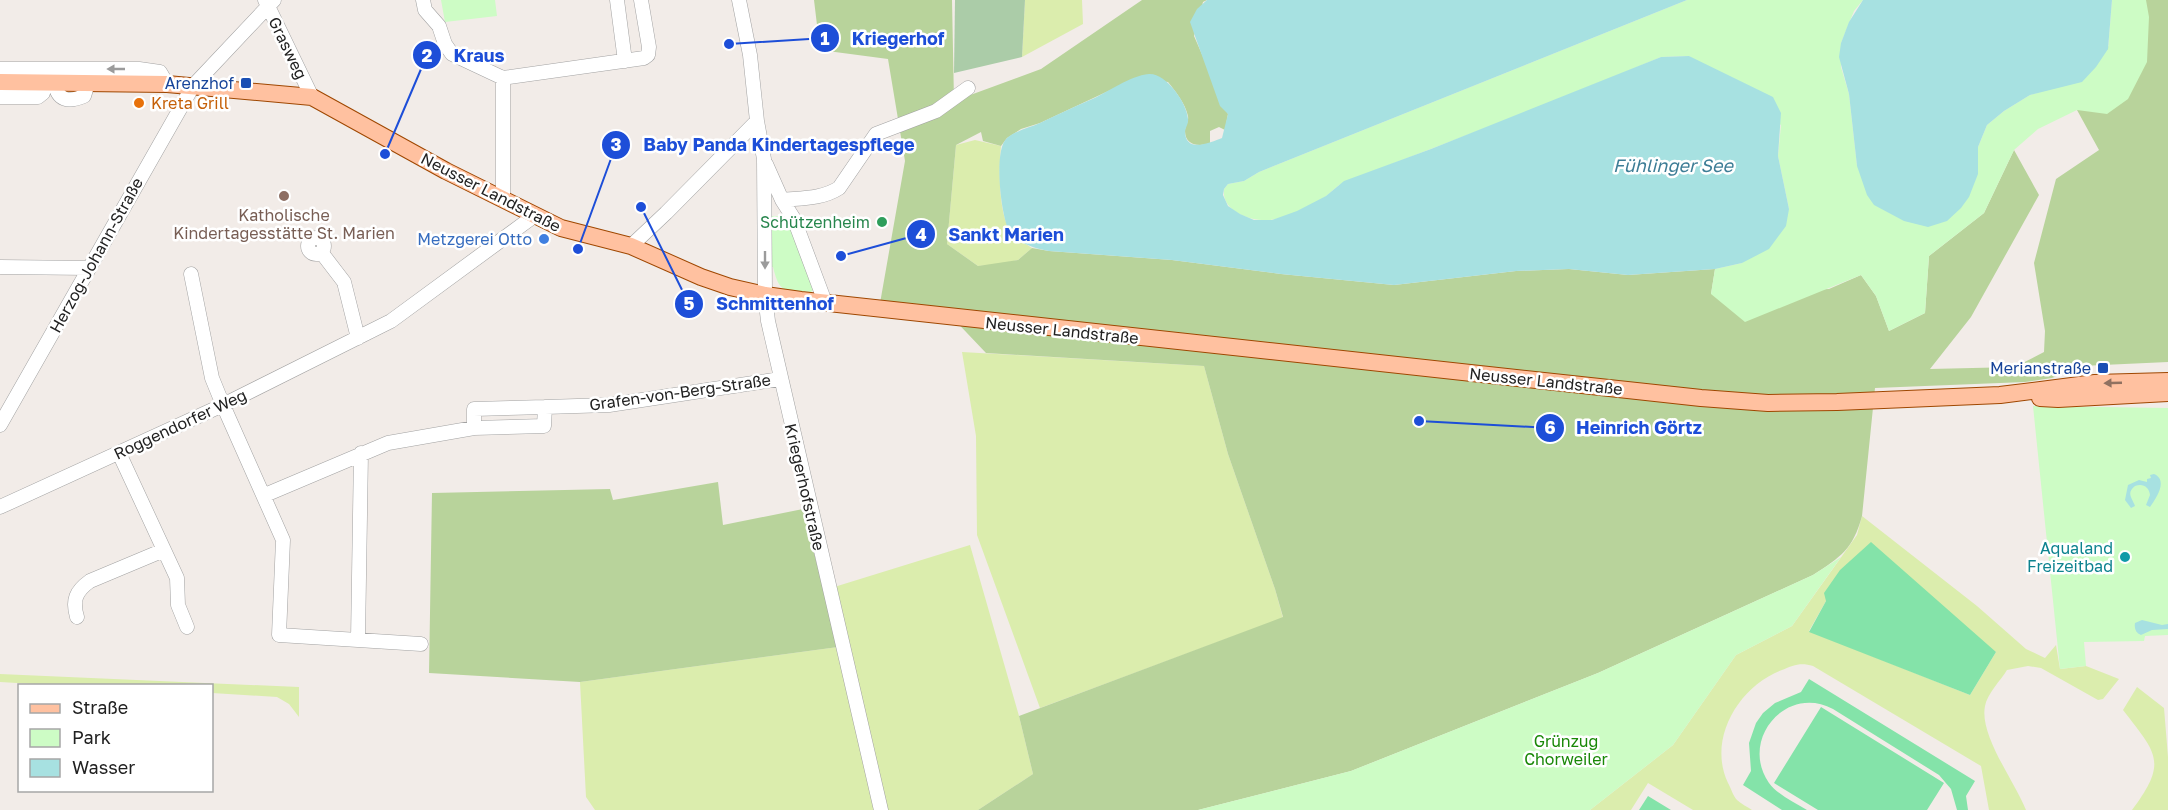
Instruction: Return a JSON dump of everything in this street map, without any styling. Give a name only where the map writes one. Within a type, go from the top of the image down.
[{"type":"main road","name":"Neusser Landstraße","points":[[0,82],[50,90],[88,83],[167,84],[312,97],[437,167],[534,216],[578,234],[631,246],[700,277],[765,295],[1097,334],[1701,398],[1768,403],[2000,395],[2095,383],[2168,381]]},
{"type":"main road","name":"Neusser Landstraße","points":[[2000,395],[2058,399],[2168,393]]},
{"type":"street","points":[[423,0],[425,10],[439,26],[448,49],[473,65],[503,78],[644,58],[648,55],[649,47],[641,0]]},
{"type":"street","points":[[617,0],[625,61]]},
{"type":"street","name":"Kriegerhofstraße","points":[[739,0],[750,55],[764,159],[765,295],[780,379],[881,810]]},
{"type":"street","name":"Herzog-Johann-Straße","points":[[0,424],[193,86],[269,2]]},
{"type":"street","name":"Grasweg","points":[[269,2],[312,97]]},
{"type":"street","name":"Neusser Landstraße","points":[[0,69],[139,69],[160,72],[167,84]]},
{"type":"street","points":[[503,78],[503,200]]},
{"type":"street","points":[[782,200],[830,194],[839,188],[876,134],[936,111],[968,88]]},
{"type":"street","name":"Neusser Landstraße","points":[[0,98],[50,90]]},
{"type":"street","points":[[631,246],[758,122]]},
{"type":"street","name":"Kriegerhofstraße","points":[[764,159],[782,200],[794,219],[825,303]]},
{"type":"street","name":"Roggendorfer Weg","points":[[0,507],[223,405],[391,321],[534,216]]},
{"type":"street","points":[[321,252],[345,282],[358,338]]},
{"type":"street","points":[[0,267],[89,268]]},
{"type":"street","points":[[191,274],[212,378],[283,540],[279,635],[421,644]]},
{"type":"street","name":"Grafen-von-Berg-Straße","points":[[265,495],[361,453],[403,439],[474,428],[544,426],[545,407],[609,405],[780,379]]},
{"type":"street","points":[[119,453],[177,578],[178,604],[187,627]]},
{"type":"street","points":[[358,639],[361,453]]},
{"type":"street","points":[[77,617],[74,606],[75,598],[80,589],[90,581],[164,549]]},
{"type":"green space","points":[[441,0],[495,0],[497,16],[445,22]]},
{"type":"green space","points":[[814,0],[952,0],[954,101],[1041,69],[1142,0],[1207,0],[1203,2],[1194,36],[1228,114],[1225,130],[1219,127],[1210,131],[1210,143],[1198,145],[1190,142],[1185,131],[1187,111],[1168,82],[1134,79],[1040,123],[1021,129],[1007,138],[1001,146],[983,141],[981,132],[956,145],[947,244],[978,266],[1018,260],[1032,248],[1172,260],[1394,285],[1516,271],[1569,269],[1628,275],[1715,269],[1711,294],[1829,289],[1861,275],[1876,296],[1889,331],[1925,313],[1929,256],[1984,213],[2014,150],[2039,195],[1971,317],[1930,369],[2015,367],[2044,352],[2045,331],[2034,263],[2056,179],[2099,150],[2077,110],[2132,0],[2168,0],[2168,362],[2081,366],[2052,378],[2025,382],[1875,388],[1862,516],[1850,544],[1831,563],[1813,575],[1598,673],[1351,771],[1198,810],[978,810],[1033,774],[1019,716],[1283,617],[1228,454],[1204,366],[986,353],[948,313],[879,309],[905,161],[888,59],[820,50]]},
{"type":"green space","points":[[955,0],[1025,0],[1022,57],[954,73]]},
{"type":"green space","points":[[1025,0],[1082,0],[1083,24],[1022,57]]},
{"type":"green space","points":[[1687,0],[1863,0],[1854,11],[1841,43],[1841,67],[1849,94],[1857,166],[1978,174],[1978,147],[1987,125],[2030,95],[2053,88],[2108,49],[2112,0],[2146,0],[2149,17],[2147,62],[2128,99],[2107,114],[2077,110],[2038,129],[2014,150],[1984,213],[1929,256],[1925,313],[1889,331],[1876,296],[1861,275],[1745,322],[1711,294],[1715,269],[1742,263],[1789,209],[1778,156],[1781,125],[1689,56],[1661,57],[1347,181],[1325,197],[1284,217],[1270,220],[1255,219],[1239,214],[1227,204],[1224,189],[1228,184],[1244,181],[1259,172]]},
{"type":"green space","points":[[975,140],[1001,146],[1000,189],[1006,223],[1014,236],[1032,248],[1018,260],[978,266],[947,244],[956,145]]},
{"type":"green space","points":[[772,216],[784,216],[792,224],[815,288],[811,292],[785,289],[778,283],[773,267],[770,267]]},
{"type":"green space","points":[[962,352],[1204,366],[1228,454],[1283,618],[1040,708],[977,535],[976,436]]},
{"type":"green space","points":[[2033,406],[2168,408],[2168,635],[2145,636],[2144,641],[2084,642],[2086,666],[2060,669]]},
{"type":"green space","points":[[718,482],[723,525],[803,509],[838,647],[580,682],[429,673],[432,493],[610,489],[613,500]]},
{"type":"green space","points":[[1862,516],[1977,606],[2026,649],[2045,658],[2056,645],[2060,669],[2086,666],[2119,679],[2103,699],[2098,700],[2041,668],[2028,666],[2007,670],[1994,687],[1985,706],[1987,731],[2026,810],[1989,810],[1981,766],[1813,666],[1801,664],[1766,678],[1752,688],[1740,701],[1725,732],[1722,749],[1723,766],[1728,783],[1737,800],[1752,810],[1693,810],[1648,783],[1631,810],[1590,810],[1673,745],[1736,655],[1792,626],[1857,535]],"holes":[[[1826,601],[1996,652],[1970,695],[1809,631]]]},
{"type":"green space","points":[[1871,542],[1996,652],[1970,695],[1809,632],[1826,601],[1824,593],[1840,570]]},
{"type":"green space","points":[[970,545],[1019,716],[1033,774],[978,810],[884,810],[831,588]]},
{"type":"green space","name":"Grünzug Chorweiler","points":[[1841,557],[1792,626],[1736,655],[1673,745],[1590,810],[1198,810],[1351,771],[1598,673],[1813,575]]},
{"type":"green space","points":[[838,647],[877,810],[595,810],[586,797],[580,682]]},
{"type":"green space","points":[[0,674],[299,687],[299,717],[289,704],[277,697],[213,693],[213,684],[0,682]]},
{"type":"green space","points":[[1809,679],[1975,781],[1966,796],[1968,810],[1957,810],[1951,789],[1939,775],[1833,709],[1816,703],[1799,704],[1784,710],[1772,720],[1764,734],[1760,750],[1761,766],[1769,783],[1782,795],[1807,810],[1782,810],[1743,785],[1751,771],[1749,743],[1756,723],[1763,713],[1775,703],[1801,692]]},
{"type":"green space","points":[[2137,687],[2164,708],[2168,757],[2168,810],[2132,810],[2151,780],[2154,769],[2154,758],[2150,748],[2123,710]]},
{"type":"green space","points":[[1821,707],[1944,783],[1927,810],[1818,810],[1774,783]]},
{"type":"green space","points":[[1648,796],[1671,810],[1639,810]]},
{"type":"water","name":"Fühlinger See","points":[[1207,0],[1687,0],[1259,172],[1244,181],[1228,184],[1223,195],[1228,206],[1254,220],[1272,220],[1297,211],[1326,196],[1344,181],[1431,149],[1661,57],[1689,56],[1773,97],[1781,113],[1778,156],[1789,209],[1786,226],[1769,249],[1742,263],[1715,269],[1628,275],[1569,269],[1516,271],[1394,285],[1172,260],[1049,251],[1032,247],[1016,239],[1009,231],[1003,211],[999,168],[1003,145],[1007,138],[1015,133],[1097,97],[1127,81],[1149,74],[1162,78],[1180,97],[1187,112],[1188,121],[1185,132],[1186,139],[1190,143],[1200,145],[1222,138],[1228,114],[1220,106],[1190,22],[1197,9]]},
{"type":"water","points":[[1863,0],[2112,0],[2108,49],[2082,82],[2030,95],[1987,125],[1978,147],[1978,174],[1969,197],[1947,221],[1928,227],[1904,221],[1874,205],[1867,195],[1857,166],[1849,94],[1839,57],[1841,43],[1849,22]]},
{"type":"water","points":[[2154,474],[2161,484],[2153,503],[2150,507],[2146,505],[2149,492],[2145,486],[2138,485],[2131,491],[2130,496],[2135,506],[2131,508],[2125,500],[2128,485],[2139,480],[2147,482],[2147,479],[2151,478],[2150,475]]},
{"type":"water","points":[[2142,620],[2162,625],[2168,624],[2168,629],[2152,630],[2141,635],[2136,630],[2135,623]]},
{"type":"place","name":"Kriegerhof","points":[[729,44]]},
{"type":"place","name":"Arenzhof","points":[[246,83]]},
{"type":"place","name":"Kreta Grill","points":[[139,103]]},
{"type":"place","name":"Kraus","points":[[385,154]]},
{"type":"place","name":"Katholische Kindertagesstätte St. Marien","points":[[284,196]]},
{"type":"place","name":"Schmittenhof","points":[[641,207]]},
{"type":"place","name":"Schützenheim","points":[[882,222]]},
{"type":"place","name":"Metzgerei Otto","points":[[544,239]]},
{"type":"place","name":"Baby Panda Kindertagespflege","points":[[578,249]]},
{"type":"place","name":"Sankt Marien","points":[[841,256]]},
{"type":"place","name":"Merianstraße","points":[[2103,368]]},
{"type":"place","name":"Heinrich Görtz","points":[[1419,421]]},
{"type":"place","name":"Aqualand Freizeitbad","points":[[2125,557]]}]
